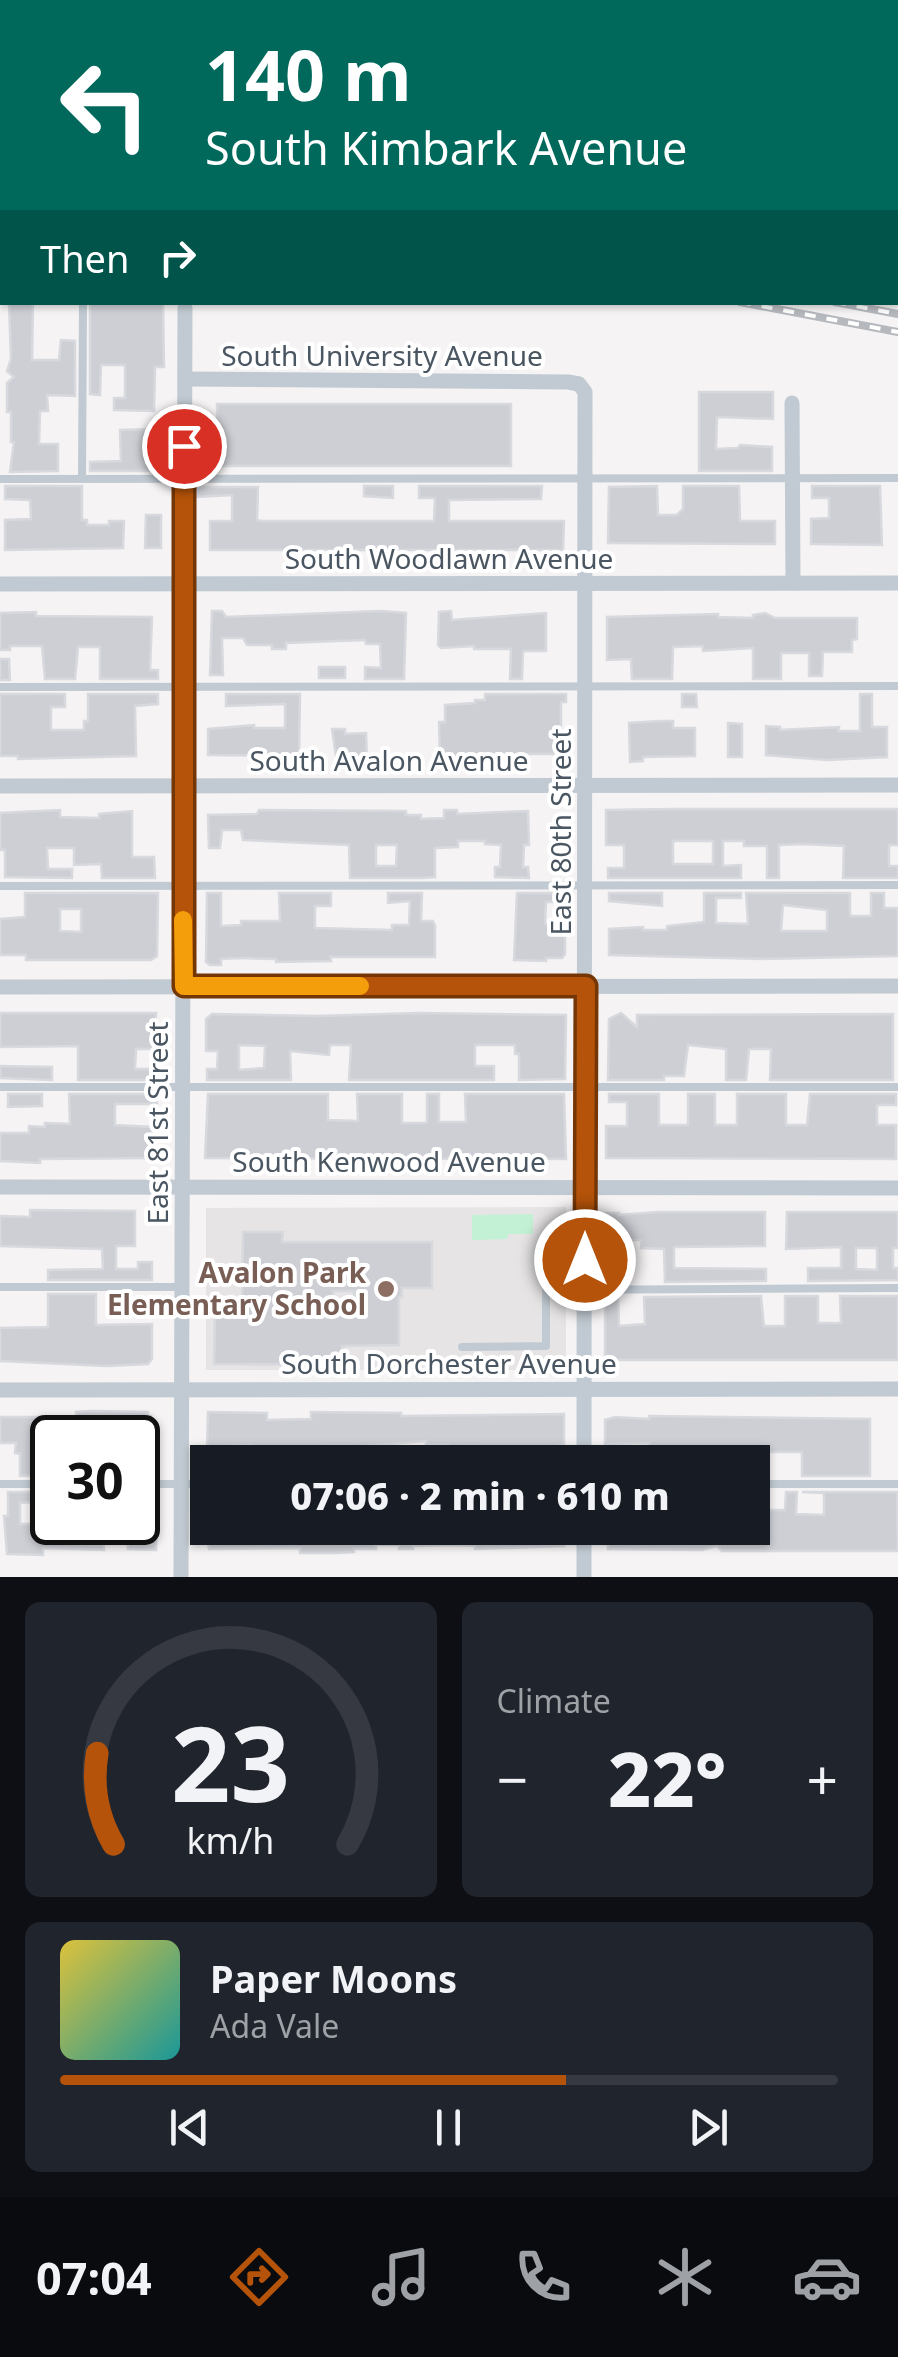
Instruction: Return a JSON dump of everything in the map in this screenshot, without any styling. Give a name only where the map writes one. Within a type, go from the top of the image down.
[{"type":"street","name":"East 81st Street","points":[[182,1577],[184,305]]},
{"type":"street","name":"South University Avenue","points":[[185,379],[579,384]]},
{"type":"street","name":"East 80th Street","points":[[579,384],[587,401],[584,1445]]},
{"type":"street","points":[[792,403],[793,583]]},
{"type":"street","name":"South Woodlawn Avenue","points":[[0,584],[898,584]]},
{"type":"street","name":"South Avalon Avenue","points":[[0,786],[898,784]]},
{"type":"street","points":[[0,987],[898,986]]},
{"type":"street","name":"South Kenwood Avenue","points":[[0,1187],[898,1188]]},
{"type":"street","name":"South Dorchester Avenue","points":[[0,1390],[898,1389]]},
{"type":"street","points":[[584,1545],[584,1577]]},
{"type":"lane","points":[[82,479],[83,305]]},
{"type":"lane","points":[[0,479],[898,478]]},
{"type":"lane","points":[[0,686],[898,686]]},
{"type":"lane","points":[[0,886],[898,886]]},
{"type":"lane","points":[[0,1086],[898,1087]]},
{"type":"lane","points":[[0,1287],[182,1286]]},
{"type":"lane","points":[[462,1347],[546,1346],[546,1290],[898,1288]]},
{"type":"lane","points":[[0,1484],[30,1484]]},
{"type":"lane","points":[[160,1484],[190,1484]]},
{"type":"lane","points":[[770,1484],[898,1484]]},
{"type":"shaded area","name":"Avalon Park Elementary School","points":[[566,1207],[566,1370],[206,1370],[206,1208]]},
{"type":"green space","points":[[533,1214],[533,1234],[472,1240],[472,1215]]},
{"type":"building","points":[[9,305],[33,305],[32,360],[59,360],[61,340],[75,341],[75,396],[47,395],[48,411],[40,411],[39,444],[58,444],[58,471],[10,472],[14,442],[11,412],[7,412],[7,383],[14,377],[7,371],[11,359]]},
{"type":"building","points":[[90,305],[163,305],[164,367],[155,367],[154,411],[114,410],[114,398],[125,398],[125,365],[101,365],[100,395],[90,394]]},
{"type":"building","points":[[699,392],[773,392],[773,419],[717,417],[716,449],[740,445],[772,447],[772,471],[699,471]]},
{"type":"building","points":[[217,404],[511,404],[511,466],[217,466]]},
{"type":"building","points":[[154,429],[159,456],[152,457],[152,471],[90,471],[90,462],[121,461],[120,430]]},
{"type":"building","points":[[5,486],[82,486],[82,520],[87,520],[87,525],[124,521],[123,548],[5,550],[5,520],[31,519],[30,500],[5,499]]},
{"type":"building","points":[[364,486],[393,486],[393,498],[364,496]]},
{"type":"building","points":[[419,486],[542,486],[541,499],[449,500],[449,521],[564,521],[563,550],[210,550],[210,521],[232,521],[232,495],[196,497],[196,487],[258,487],[257,520],[262,521],[434,521],[435,498],[419,498]]},
{"type":"building","points":[[657,486],[658,515],[677,515],[683,509],[683,486],[739,486],[740,521],[775,521],[775,544],[608,543],[609,487]]},
{"type":"building","points":[[812,486],[880,486],[882,545],[811,544],[811,519],[829,518],[829,498],[812,498]]},
{"type":"building","points":[[146,515],[161,515],[161,548],[145,548]]},
{"type":"building","points":[[212,611],[222,611],[226,617],[406,613],[404,679],[365,679],[365,667],[381,668],[380,644],[366,644],[365,640],[286,643],[286,649],[272,649],[272,645],[247,645],[243,638],[222,638],[223,675],[210,675]]},
{"type":"building","points":[[451,611],[452,620],[546,613],[546,651],[523,651],[522,679],[510,679],[511,649],[438,645],[439,612]]},
{"type":"building","points":[[36,612],[36,616],[152,617],[150,670],[158,670],[158,679],[100,679],[100,647],[78,647],[75,679],[45,679],[42,646],[10,646],[10,650],[0,650],[0,613]]},
{"type":"building","points":[[765,613],[775,618],[857,618],[857,639],[852,640],[852,652],[823,652],[822,676],[809,676],[809,653],[781,653],[781,679],[753,679],[753,648],[703,651],[703,646],[673,647],[672,679],[632,679],[631,659],[607,660],[607,617],[718,614],[753,618]]},
{"type":"building","points":[[0,659],[9,659],[10,680],[0,680]]},
{"type":"building","points":[[319,667],[345,667],[345,678],[319,678]]},
{"type":"building","points":[[0,694],[65,694],[65,707],[51,707],[51,730],[84,730],[88,694],[158,694],[158,704],[135,706],[136,756],[18,759],[0,756]]},
{"type":"building","points":[[226,694],[300,694],[299,756],[208,755],[208,729],[254,725],[285,728],[285,704],[226,706]]},
{"type":"building","points":[[485,694],[566,694],[566,702],[561,702],[561,754],[483,754],[440,759],[439,722],[445,722],[445,705],[475,703],[485,700]]},
{"type":"building","points":[[682,694],[696,694],[697,707],[682,707]]},
{"type":"building","points":[[860,694],[872,694],[872,727],[887,727],[887,757],[827,760],[766,755],[766,726],[780,730],[839,727],[839,731],[860,731]]},
{"type":"building","points":[[673,721],[673,728],[695,728],[695,756],[643,757],[643,761],[630,762],[629,723]]},
{"type":"building","points":[[728,723],[742,724],[742,757],[728,757]]},
{"type":"building","points":[[332,729],[345,729],[345,734],[366,733],[367,760],[336,757]]},
{"type":"building","points":[[898,809],[898,845],[889,845],[889,866],[898,866],[898,878],[843,878],[844,846],[803,844],[779,845],[779,878],[767,878],[767,846],[723,841],[723,866],[741,865],[741,878],[608,878],[608,868],[624,868],[624,845],[606,845],[606,810]],"holes":[[[673,841],[713,841],[713,864],[673,864]]]},
{"type":"building","points":[[60,810],[60,817],[99,818],[99,814],[132,811],[132,857],[154,857],[155,878],[102,878],[101,864],[74,865],[74,848],[47,848],[48,869],[72,869],[72,878],[5,877],[0,813]]},
{"type":"building","points":[[259,810],[406,811],[406,815],[421,815],[421,819],[444,818],[444,810],[457,810],[457,814],[528,811],[529,845],[524,845],[523,867],[528,867],[529,878],[495,877],[495,867],[500,867],[501,845],[485,841],[458,841],[458,847],[435,848],[435,877],[422,878],[350,878],[349,845],[243,840],[241,830],[222,830],[220,848],[209,848],[208,815],[257,814]],"holes":[[[376,845],[397,845],[396,866],[376,866]]]},
{"type":"building","points":[[25,893],[158,893],[157,956],[151,960],[26,960],[26,955],[0,955],[0,919],[25,917]],"holes":[[[60,909],[81,909],[81,932],[60,931]]]},
{"type":"building","points":[[207,893],[221,893],[221,926],[241,925],[241,921],[280,921],[279,893],[331,893],[331,906],[315,906],[315,928],[392,930],[392,925],[409,925],[410,901],[388,903],[388,893],[422,893],[421,921],[433,921],[435,926],[435,957],[330,957],[331,961],[276,962],[240,958],[221,959],[221,965],[210,965],[206,962]]},
{"type":"building","points":[[517,893],[573,893],[573,902],[546,902],[545,924],[565,925],[562,958],[514,960]]},
{"type":"building","points":[[609,893],[662,893],[662,906],[609,901]]},
{"type":"building","points":[[704,893],[741,893],[741,898],[716,898],[716,923],[748,924],[746,893],[850,893],[850,916],[871,916],[871,893],[884,893],[884,908],[898,908],[898,956],[763,959],[609,955],[609,929],[667,930],[667,926],[704,922]],"holes":[[[783,905],[827,910],[827,931],[781,931]]]},
{"type":"building","points":[[0,1013],[156,1013],[155,1049],[136,1049],[135,1069],[157,1069],[157,1080],[78,1080],[78,1046],[0,1047]]},
{"type":"building","points":[[621,1013],[637,1027],[637,1015],[893,1014],[893,1080],[770,1080],[771,1049],[749,1049],[746,1080],[726,1080],[726,1049],[688,1045],[684,1076],[608,1080],[609,1019]]},
{"type":"building","points":[[212,1014],[566,1015],[565,1079],[519,1080],[515,1045],[475,1045],[475,1066],[494,1066],[494,1080],[349,1080],[351,1045],[330,1045],[329,1055],[290,1051],[291,1080],[207,1080],[207,1069],[217,1069],[218,1051],[206,1051],[206,1019]],"holes":[[[239,1045],[265,1046],[264,1068],[239,1070]]]},
{"type":"building","points":[[0,1066],[52,1067],[52,1080],[0,1078]]},
{"type":"building","points":[[8,1094],[42,1094],[42,1106],[8,1107]]},
{"type":"building","points":[[69,1094],[156,1094],[157,1104],[115,1104],[115,1125],[152,1127],[151,1158],[0,1161],[0,1133],[29,1133],[29,1126],[45,1127],[45,1123],[70,1124]]},
{"type":"building","points":[[208,1094],[328,1094],[328,1120],[358,1121],[357,1094],[402,1094],[402,1123],[424,1123],[427,1094],[439,1094],[439,1122],[466,1122],[465,1094],[564,1094],[566,1159],[205,1158]]},
{"type":"building","points":[[609,1094],[659,1094],[659,1125],[688,1125],[688,1094],[715,1094],[715,1125],[737,1125],[737,1094],[786,1094],[786,1125],[807,1125],[810,1094],[896,1094],[896,1105],[877,1105],[877,1125],[896,1125],[896,1159],[606,1158],[606,1126],[627,1126],[627,1102],[609,1102]]},
{"type":"building","points":[[30,1210],[135,1211],[135,1246],[116,1246],[116,1269],[138,1269],[138,1262],[152,1262],[152,1280],[48,1280],[48,1270],[103,1269],[102,1249],[0,1246],[0,1216],[30,1217]]},
{"type":"building","points":[[765,1212],[765,1246],[674,1247],[674,1268],[766,1269],[766,1281],[665,1282],[664,1249],[641,1248],[641,1240],[619,1240],[619,1249],[605,1249],[605,1213]]},
{"type":"building","points":[[787,1212],[898,1212],[898,1248],[893,1248],[893,1268],[898,1268],[898,1280],[808,1281],[808,1268],[841,1268],[841,1247],[786,1249]],"holes":[[[856,1248],[877,1248],[877,1270],[856,1269]]]},
{"type":"building","points":[[243,1232],[283,1232],[282,1242],[432,1242],[432,1288],[402,1288],[399,1297],[399,1345],[342,1346],[342,1365],[214,1364],[215,1315],[242,1315]],"holes":[[[333,1291],[354,1291],[354,1316],[332,1316]]]},
{"type":"building","points":[[48,1294],[96,1294],[96,1325],[152,1324],[152,1359],[148,1364],[107,1366],[0,1361],[0,1328],[48,1327]]},
{"type":"building","points":[[761,1296],[764,1326],[785,1326],[785,1296],[818,1296],[818,1323],[841,1323],[840,1296],[898,1296],[898,1360],[605,1360],[605,1297],[618,1297],[619,1326],[645,1324],[644,1297]]},
{"type":"building","points":[[148,1412],[148,1415],[76,1415]]},
{"type":"building","points":[[208,1412],[267,1413],[267,1420],[311,1419],[311,1412],[401,1416],[564,1414],[564,1445],[426,1445],[426,1441],[376,1445],[207,1445]]},
{"type":"building","points":[[0,1417],[30,1417],[30,1476],[20,1476],[16,1443],[0,1443]]},
{"type":"building","points":[[870,1419],[870,1476],[802,1476],[802,1452],[770,1452],[770,1445],[605,1444],[605,1420]]},
{"type":"building","points":[[8,1492],[30,1492],[30,1502],[20,1503],[20,1524],[30,1524],[30,1545],[104,1545],[104,1550],[43,1548],[43,1555],[7,1554],[4,1516],[8,1516]]},
{"type":"building","points":[[786,1492],[797,1492],[796,1514],[824,1515],[824,1493],[802,1492],[897,1492],[898,1551],[722,1551],[717,1546],[702,1550],[608,1549],[608,1545],[770,1545],[770,1510],[785,1510]]},
{"type":"building","points":[[128,1545],[156,1545],[156,1550],[128,1549]]},
{"type":"building","points":[[208,1545],[376,1545],[376,1549],[335,1553],[300,1553],[300,1548],[209,1549]]},
{"type":"building","points":[[399,1545],[453,1545],[413,1546],[399,1549]]},
{"type":"building","points":[[453,1545],[564,1545],[475,1549]]},
{"type":"railway","points":[[756,305],[898,332]]},
{"type":"railway","points":[[851,305],[898,314]]},
{"type":"slow traffic","points":[[183,920],[184,986],[360,986]]},
{"type":"place","name":"Avalon Park Elementary School","points":[[386,1289]]},
{"type":"route","points":[[184,446],[184,986],[586,986],[585,1260]]}]
